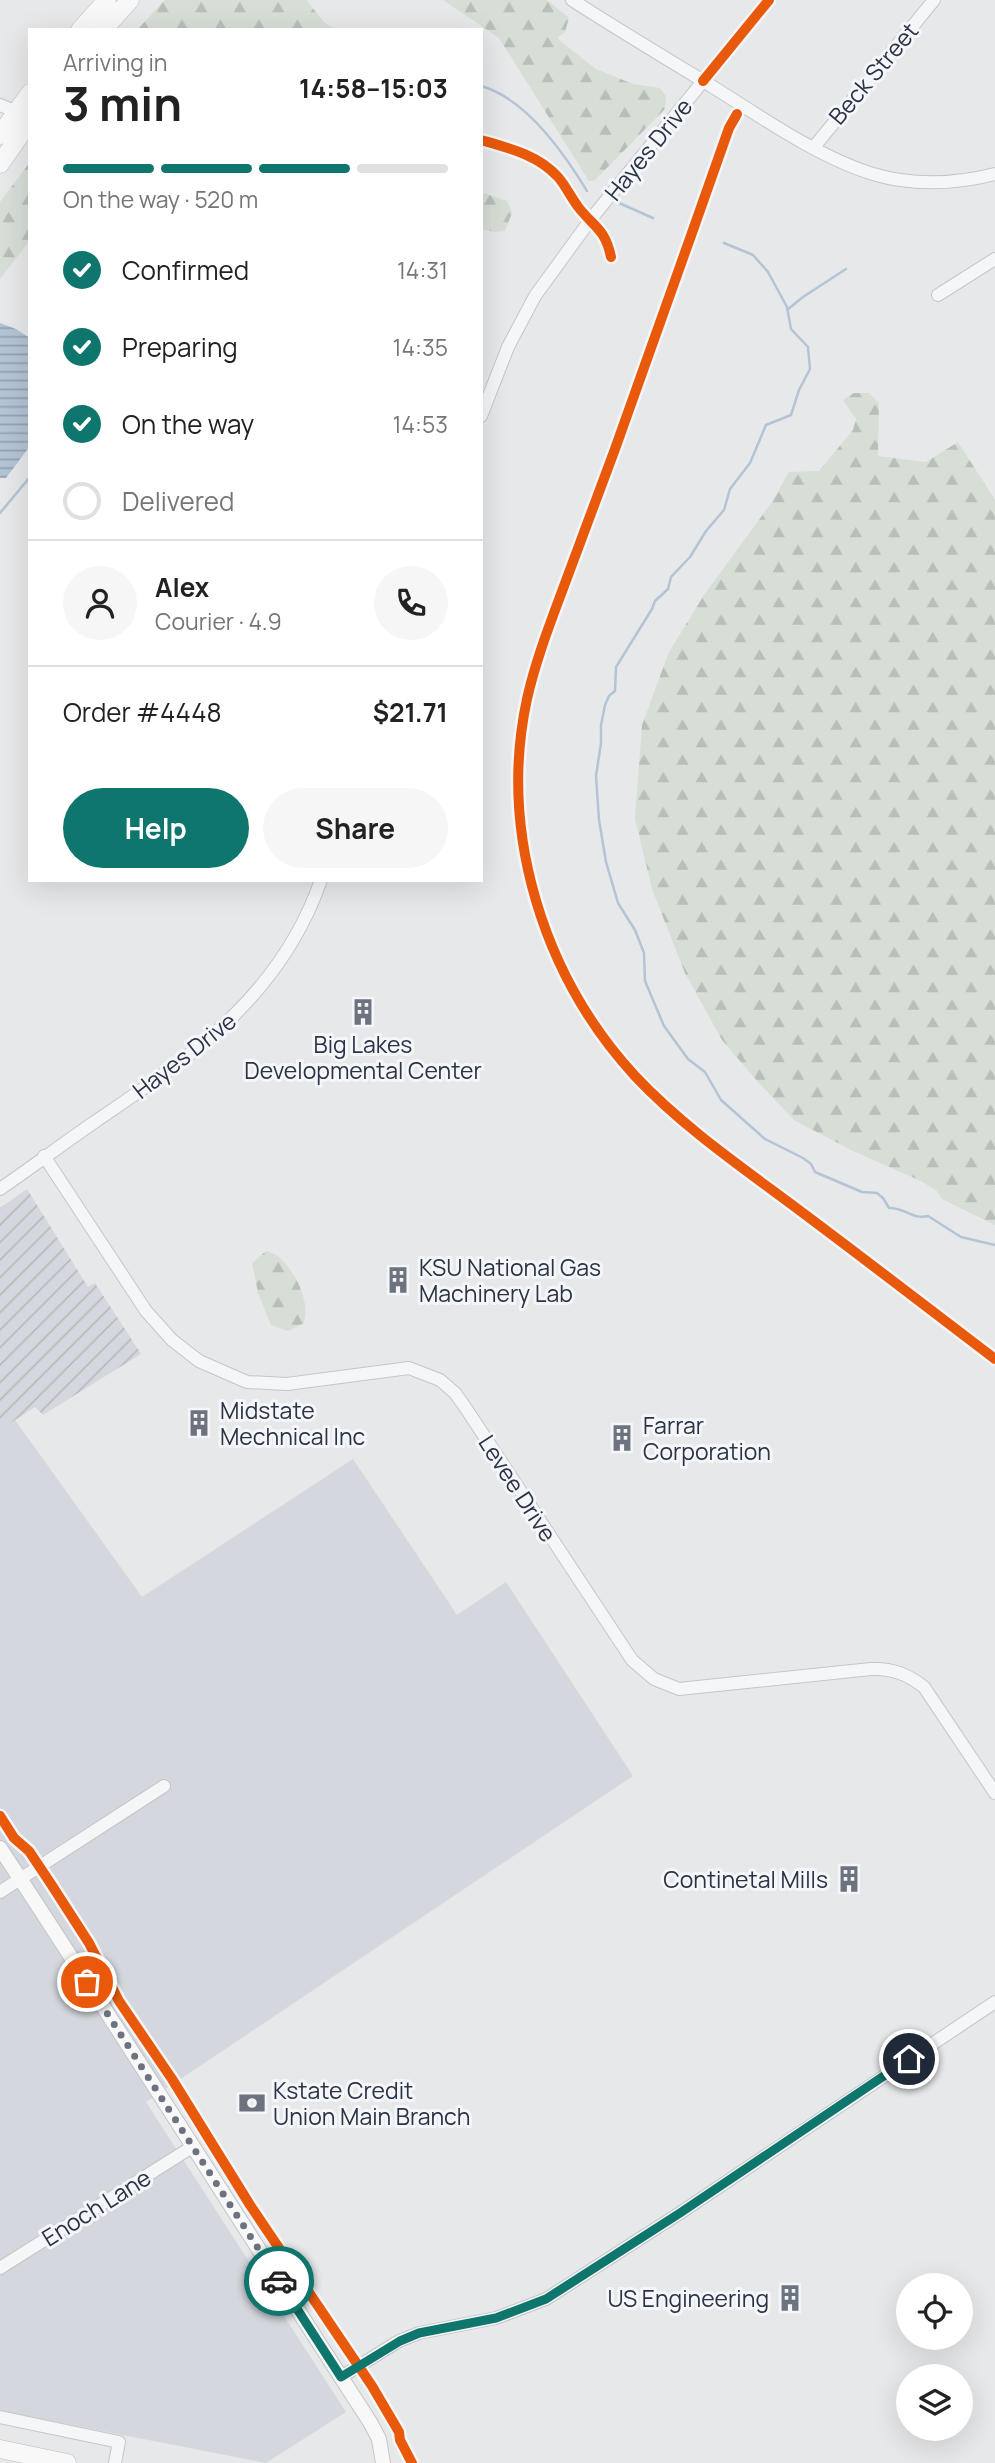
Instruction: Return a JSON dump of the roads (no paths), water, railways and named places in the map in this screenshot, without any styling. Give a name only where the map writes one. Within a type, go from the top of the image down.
[{"type":"highway","points":[[82,28],[107,0]]},
{"type":"highway","points":[[105,28],[130,0]]},
{"type":"highway","points":[[0,164],[28,97]]},
{"type":"highway","points":[[0,135],[19,113]]},
{"type":"highway","points":[[0,2449],[67,2463]]},
{"type":"main road","points":[[0,1848],[341,2377],[379,2440],[383,2463]]},
{"type":"street","points":[[572,0],[769,122],[849,165],[874,174],[905,180],[956,181],[995,174]]},
{"type":"street","name":"Hayes Drive","points":[[483,411],[508,347],[535,296],[591,219],[769,0]]},
{"type":"street","name":"Beck Street","points":[[814,147],[934,0]]},
{"type":"street","points":[[938,295],[995,259]]},
{"type":"street","name":"Hayes Drive","points":[[0,1189],[185,1059],[236,1015],[276,970],[306,918],[320,882]]},
{"type":"street","name":"Levee Drive","points":[[44,1156],[146,1311],[172,1340],[199,1361],[247,1382],[287,1384],[409,1368],[440,1380],[447,1386],[484,1434],[632,1660],[654,1679],[679,1689],[871,1669],[910,1676],[924,1687],[995,1793]]},
{"type":"street","points":[[0,1892],[163,1786]]},
{"type":"street","points":[[341,2377],[400,2341],[419,2333],[496,2318],[546,2299],[680,2213],[995,2002]]},
{"type":"street","name":"Enoch Lane","points":[[0,2268],[192,2147]]},
{"type":"street","points":[[0,2417],[119,2442],[115,2463]]},
{"type":"water","points":[[0,323],[28,337],[28,449],[6,478],[0,478]]},
{"type":"waterway","points":[[483,87],[497,92],[528,114],[555,144],[587,191]]},
{"type":"waterway","points":[[619,203],[653,218]]},
{"type":"waterway","points":[[724,243],[753,255],[768,272],[787,307],[791,329],[808,347],[810,369],[799,390],[791,415],[766,425],[750,463],[730,489],[724,510],[706,531],[690,557],[671,577],[668,589],[655,601],[616,667],[615,691],[605,705],[601,725],[596,776],[599,820],[606,862],[618,903],[635,930],[644,953],[645,981],[664,1026],[688,1059],[705,1072],[721,1100],[765,1139],[803,1158],[811,1164],[815,1172],[862,1192],[877,1193],[889,1208],[917,1216],[928,1216],[961,1237],[995,1245]]},
{"type":"waterway","points":[[787,310],[846,269]]},
{"type":"waterway","points":[[0,513],[28,479]]},
{"type":"place","name":"Big Lakes Developmental Center","points":[[363,1012]]},
{"type":"place","name":"KSU National Gas Machinery Lab","points":[[398,1280]]},
{"type":"place","name":"Midstate Mechnical Inc","points":[[199,1423]]},
{"type":"place","name":"Farrar Corporation","points":[[622,1438]]},
{"type":"place","name":"Continetal Mills","points":[[849,1879]]},
{"type":"place","name":"Kstate Credit Union Main Branch","points":[[252,2103]]},
{"type":"place","name":"US Engineering","points":[[790,2298]]}]
